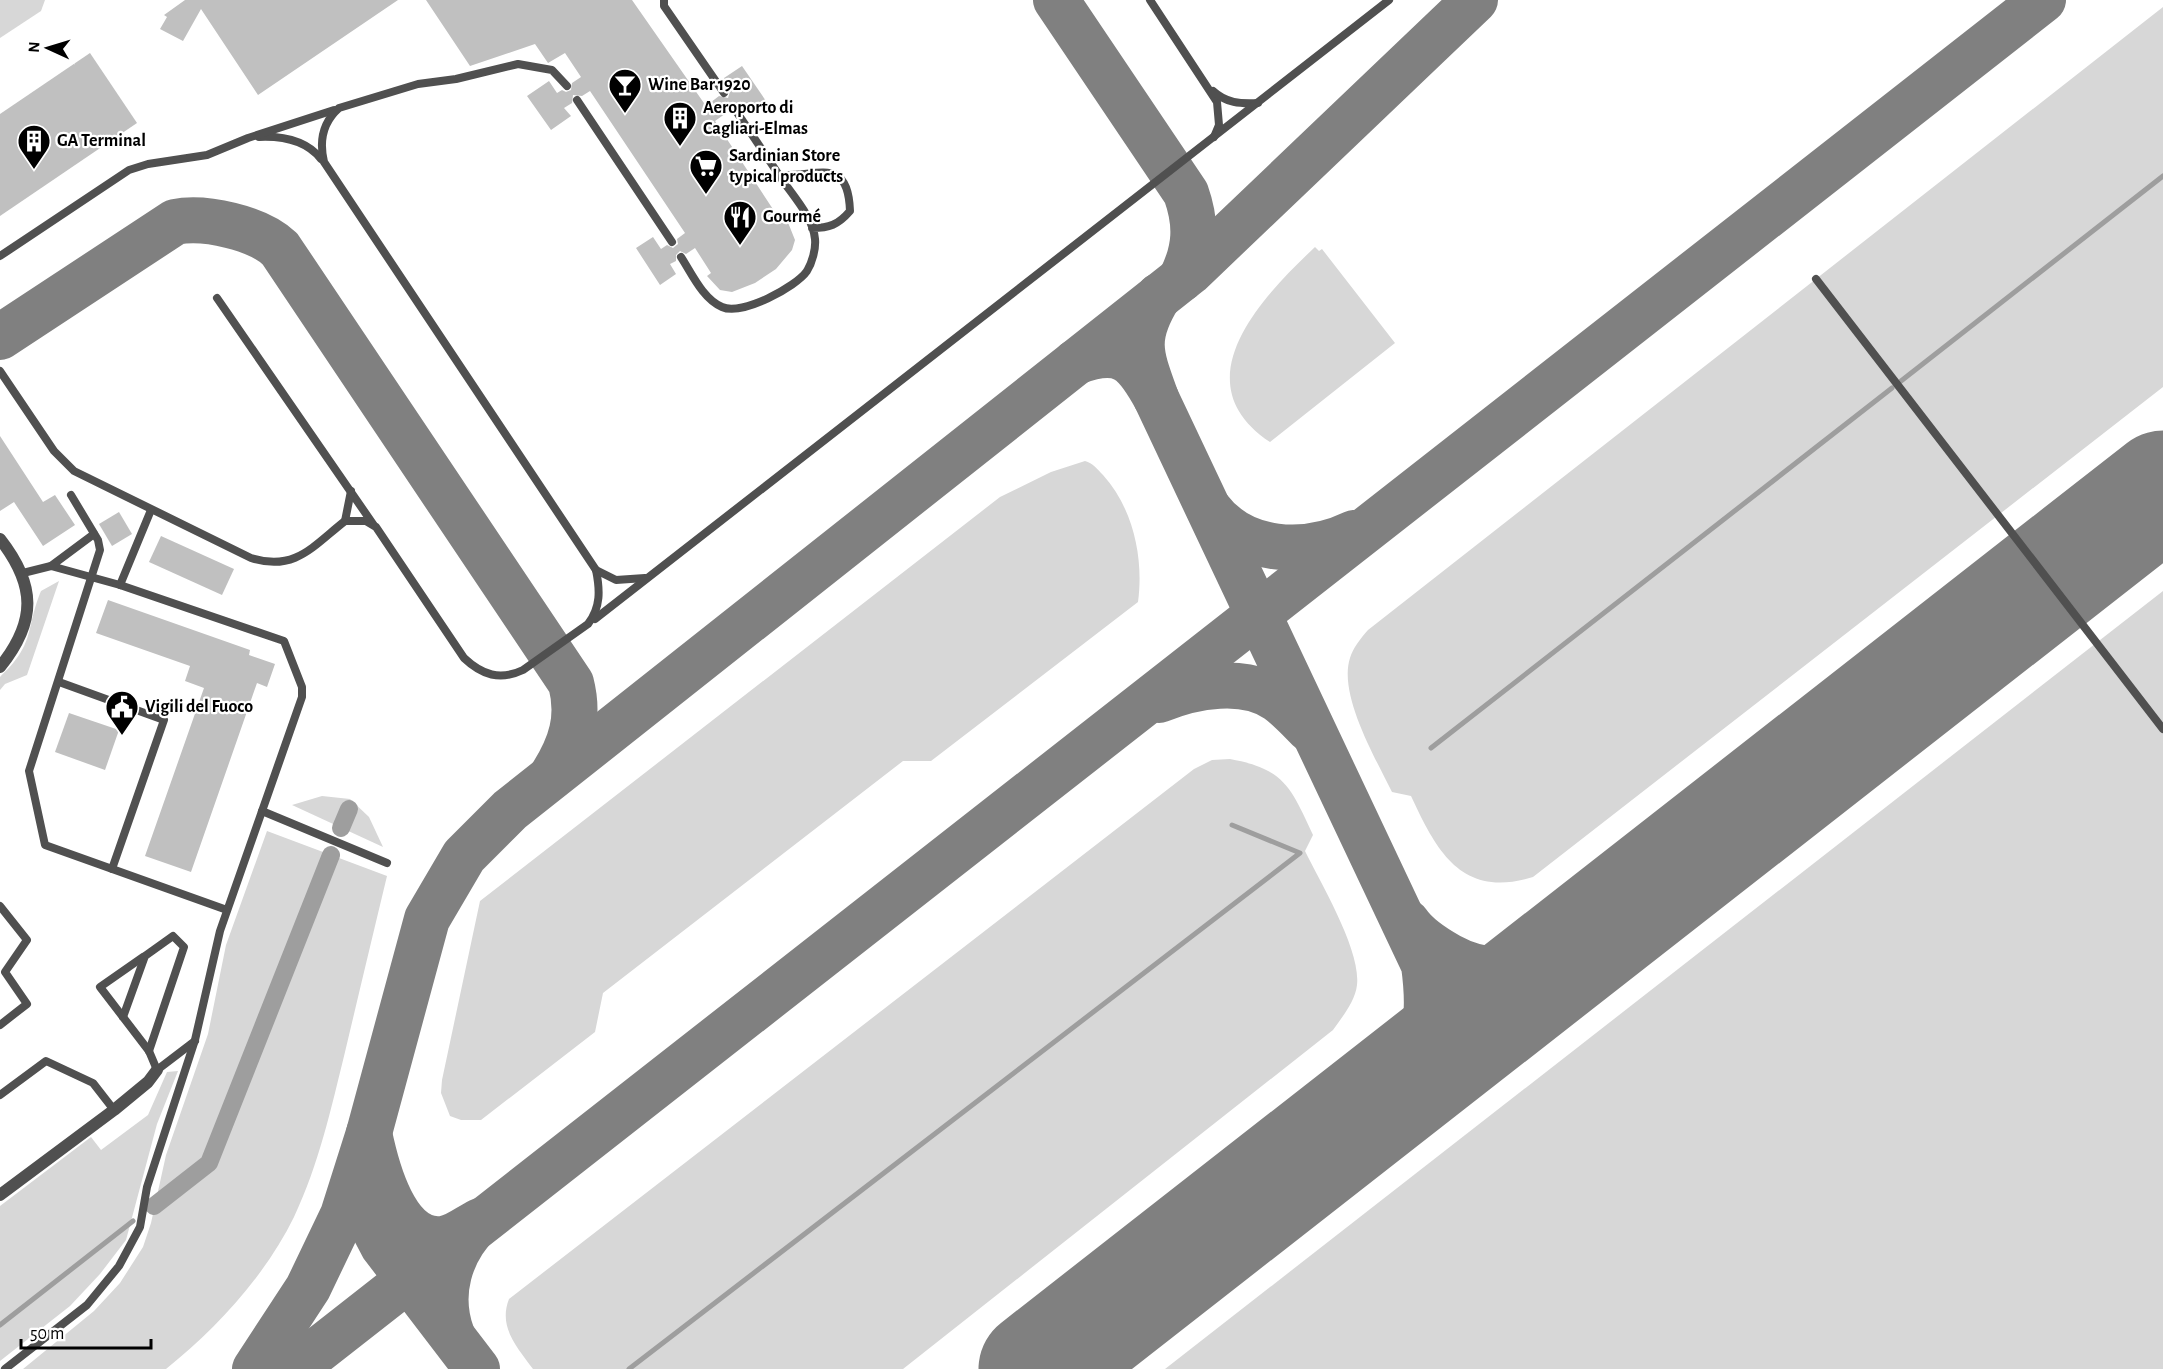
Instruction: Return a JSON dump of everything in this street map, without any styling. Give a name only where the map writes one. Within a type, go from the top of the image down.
[{"type":"street","points":[[0,539],[23,573],[28,603],[17,647],[0,667]]},
{"type":"street","points":[[0,1195],[114,1110],[148,1082],[157,1070]]},
{"type":"lane","points":[[664,0],[664,6],[724,93]]},
{"type":"lane","points":[[1150,0],[1208,85],[1217,102],[1220,115],[1219,125],[1213,138]]},
{"type":"lane","points":[[217,298],[464,658],[475,669],[485,674],[512,676],[588,624],[1389,0]]},
{"type":"lane","points":[[0,256],[129,170],[147,164],[207,156],[248,138],[418,84],[456,79],[518,64],[552,70],[567,86]]},
{"type":"lane","points":[[1208,85],[1221,98],[1233,102],[1258,103]]},
{"type":"lane","points":[[577,100],[672,242]]},
{"type":"lane","points":[[324,162],[321,140],[330,116],[339,108]]},
{"type":"lane","points":[[681,257],[710,299],[721,307],[744,309],[759,305],[806,273],[814,255],[815,239],[809,219],[734,108]]},
{"type":"lane","points":[[248,138],[271,137],[296,141],[315,151],[324,162],[596,570],[599,586],[598,602],[595,614],[588,624]]},
{"type":"lane","points":[[779,175],[831,171],[841,177],[849,193],[850,211],[830,228],[812,228]]},
{"type":"lane","points":[[1816,279],[2163,729]]},
{"type":"lane","points":[[0,371],[54,451],[74,471],[251,558],[269,564],[284,563],[303,554],[345,521],[351,491]]},
{"type":"lane","points":[[71,495],[94,534],[100,550],[94,577],[29,771],[45,845],[227,910]]},
{"type":"lane","points":[[120,585],[151,510]]},
{"type":"lane","points":[[345,521],[366,522],[376,527]]},
{"type":"lane","points":[[23,573],[51,566],[94,534]]},
{"type":"lane","points":[[5,1369],[87,1305],[130,1250],[140,1227],[147,1187],[195,1040],[220,931],[302,697],[302,687],[285,641],[120,585],[51,566]]},
{"type":"lane","points":[[596,570],[616,580],[646,578]]},
{"type":"lane","points":[[59,682],[164,720],[112,869]]},
{"type":"lane","points":[[262,811],[387,863]]},
{"type":"lane","points":[[0,906],[27,940],[5,972],[27,1004],[0,1025]]},
{"type":"lane","points":[[149,1051],[184,947],[173,936],[100,987],[149,1051],[157,1070],[195,1040]]},
{"type":"lane","points":[[123,1017],[145,956]]},
{"type":"lane","points":[[0,1095],[46,1061],[93,1083],[114,1110]]},
{"type":"shaded area","points":[[0,0],[45,0],[41,11],[0,38]]},
{"type":"shaded area","points":[[2163,7],[2163,387],[1533,877],[1508,882],[1488,882],[1470,876],[1455,866],[1431,835],[1411,796],[1392,792],[1360,726],[1349,690],[1348,673],[1351,654],[1363,636]]},
{"type":"shaded area","points":[[1315,247],[1319,251],[1322,249],[1395,343],[1270,442],[1244,418],[1232,393],[1231,367],[1239,341],[1254,315],[1273,290]]},
{"type":"shaded area","points":[[1085,461],[1095,466],[1103,475],[1113,488],[1129,518],[1139,568],[1138,602],[931,761],[903,761],[603,993],[595,1032],[481,1120],[461,1120],[450,1116],[441,1093],[442,1080],[480,901],[1000,497],[1051,472]]},
{"type":"shaded area","points":[[59,581],[27,675],[5,684],[0,690],[0,677],[25,645],[41,591]]},
{"type":"shaded area","points":[[2163,591],[2163,1369],[1165,1369]]},
{"type":"shaded area","points":[[1230,759],[1263,768],[1284,783],[1292,793],[1313,835],[1305,851],[1347,936],[1357,971],[1354,997],[1333,1030],[903,1369],[533,1369],[515,1345],[508,1328],[506,1309],[509,1299],[1194,769],[1212,760]]},
{"type":"shaded area","points":[[322,796],[350,799],[369,817],[383,847],[292,805]]},
{"type":"shaded area","points":[[267,831],[387,876],[329,1115],[311,1177],[294,1217],[269,1260],[238,1300],[203,1337],[166,1369],[23,1369],[94,1311],[120,1283],[143,1247],[151,1223],[166,1155],[208,1034],[226,945]]},
{"type":"shaded area","points":[[178,1071],[157,1124],[126,1240],[100,1274],[70,1306],[0,1361],[0,1206],[91,1137],[101,1150],[148,1115],[167,1072]]},
{"type":"building","points":[[185,0],[398,0],[258,95],[201,9],[183,41],[160,29],[167,17],[164,15]]},
{"type":"building","name":"Aeroporto di Cagliari-Elmas","points":[[426,0],[632,0],[706,106],[719,96],[728,98],[731,88],[724,78],[742,66],[766,101],[748,113],[742,103],[731,103],[729,111],[715,121],[782,223],[787,220],[795,240],[792,250],[776,269],[755,283],[732,292],[720,290],[707,276],[711,273],[695,248],[686,254],[680,251],[676,255],[676,261],[670,264],[676,274],[660,285],[636,248],[653,237],[661,249],[667,245],[673,248],[678,244],[677,239],[685,233],[590,91],[582,96],[573,95],[572,103],[564,108],[571,116],[551,130],[527,96],[549,81],[557,93],[562,90],[566,92],[571,90],[572,83],[581,77],[565,53],[548,63],[535,44],[470,66]]},
{"type":"building","name":"GA Terminal","points":[[90,53],[137,123],[0,216],[0,114]]},
{"type":"building","points":[[0,436],[43,502],[55,495],[75,525],[43,546],[14,502],[0,511]]},
{"type":"building","points":[[119,512],[132,534],[112,546],[99,524]]},
{"type":"building","points":[[161,536],[234,569],[222,595],[149,562]]},
{"type":"building","points":[[108,600],[250,650],[249,655],[275,664],[267,687],[257,683],[191,872],[145,856],[204,688],[185,681],[190,666],[96,633]]},
{"type":"building","points":[[69,713],[119,730],[105,770],[55,752]]},
{"type":"waterway","points":[[1901,381],[2163,176]]},
{"type":"waterway","points":[[1431,748],[1892,388]]},
{"type":"waterway","points":[[341,828],[349,809]]},
{"type":"waterway","points":[[629,1369],[1300,853],[1232,825]]},
{"type":"waterway","points":[[154,1206],[209,1163],[331,855]]},
{"type":"waterway","points":[[0,1325],[133,1221]]},
{"type":"taxiway","points":[[1056,0],[1186,193],[1192,215],[1193,236],[1190,257],[1181,279]]},
{"type":"taxiway","points":[[255,1369],[308,1288],[343,1215],[369,1133],[427,919],[464,856],[510,810],[1190,272],[1475,0]]},
{"type":"taxiway","points":[[294,1369],[2043,0]]},
{"type":"taxiway","points":[[0,337],[175,222],[201,221],[230,225],[259,235],[280,249],[571,683],[575,708],[572,731],[565,752],[553,774]]},
{"type":"taxiway","points":[[1076,362],[1105,355],[1125,359],[1134,365],[1156,398],[1143,357],[1142,335],[1145,323],[1159,296]]},
{"type":"taxiway","points":[[1156,398],[1424,965],[1427,993],[1426,1021],[1424,1035],[1414,1061],[1394,1087],[1350,1124]]},
{"type":"taxiway","points":[[1209,509],[1223,524],[1239,535],[1276,546],[1316,545],[1354,533]]},
{"type":"taxiway","points":[[1159,700],[1203,688],[1219,686],[1250,688],[1278,700],[1309,729]]},
{"type":"taxiway","points":[[1407,922],[1420,937],[1449,956],[1473,966],[1495,970],[1516,969],[1537,963],[1577,943],[1616,917]]},
{"type":"taxiway","points":[[369,1133],[390,1201],[400,1217],[412,1229],[426,1237],[442,1239],[457,1234],[480,1221],[460,1246],[449,1274],[446,1304],[452,1335]]},
{"type":"taxiway","points":[[363,1187],[372,1225],[383,1246],[477,1369]]},
{"type":"runway","points":[[1037,1369],[2163,489]]},
{"type":"place","name":"Wine Bar 1920","points":[[625,114]]},
{"type":"place","name":"Aeroporto di Cagliari-Elmas","points":[[680,147]]},
{"type":"place","name":"GA Terminal","points":[[34,170]]},
{"type":"place","name":"Sardinian Store typical products","points":[[706,195]]},
{"type":"place","name":"Gourmé","points":[[740,246]]},
{"type":"place","name":"Vigili del Fuoco","points":[[122,736]]}]
